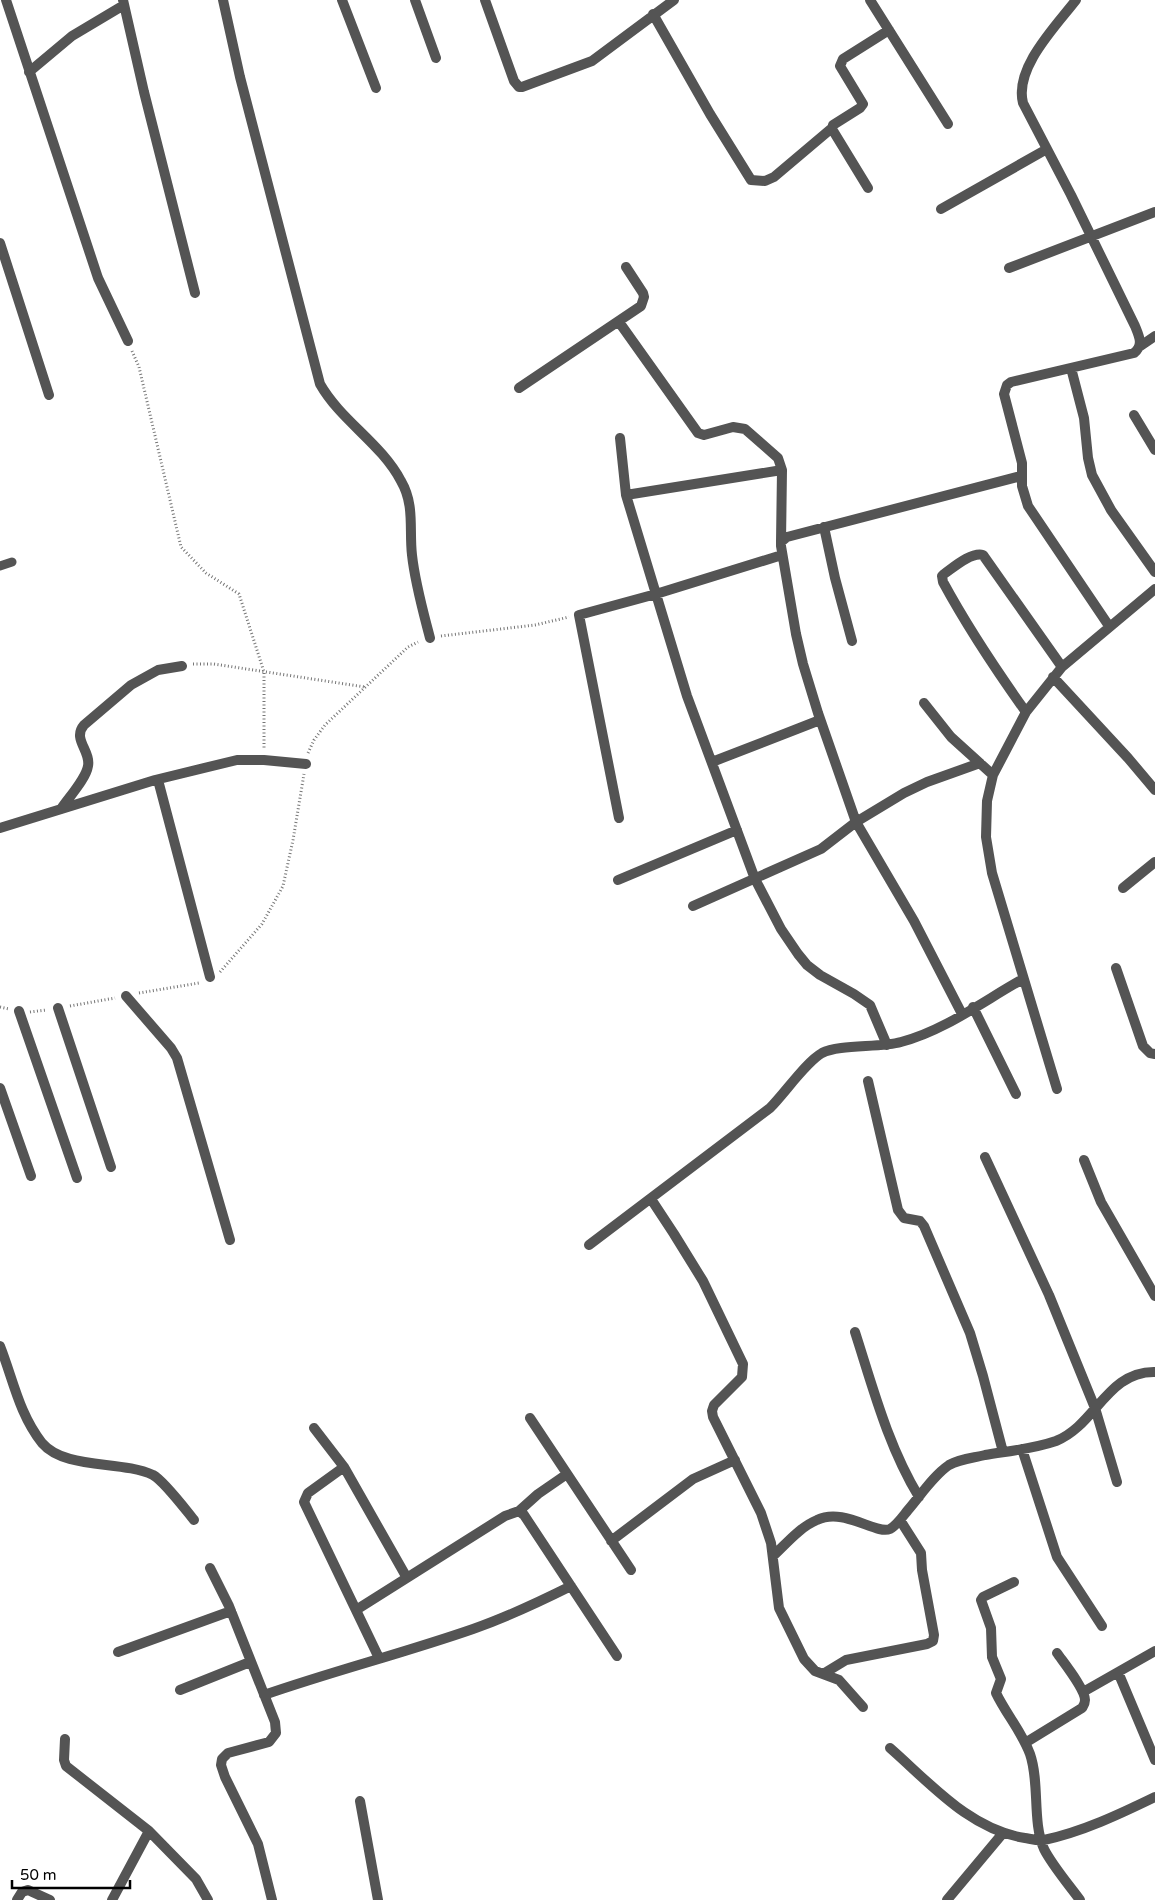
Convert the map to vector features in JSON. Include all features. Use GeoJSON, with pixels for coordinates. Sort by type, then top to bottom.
{"type":"FeatureCollection","features":[{"type":"Feature","properties":{"kind":"street"},"geometry":{"type":"LineString","coordinates":[[6,0],[98,278],[128,341]]}},
{"type":"Feature","properties":{"kind":"street"},"geometry":{"type":"LineString","coordinates":[[223,0],[240,77],[320,384],[332,403],[385,458],[402,481],[411,510],[412,558],[430,638]]}},
{"type":"Feature","properties":{"kind":"street"},"geometry":{"type":"LineString","coordinates":[[342,0],[376,88]]}},
{"type":"Feature","properties":{"kind":"street"},"geometry":{"type":"LineString","coordinates":[[415,0],[436,58]]}},
{"type":"Feature","properties":{"kind":"street"},"geometry":{"type":"LineString","coordinates":[[485,0],[514,81],[518,87],[522,88],[592,61],[674,0]]}},
{"type":"Feature","properties":{"kind":"street"},"geometry":{"type":"LineString","coordinates":[[870,0],[948,124]]}},
{"type":"Feature","properties":{"kind":"street"},"geometry":{"type":"LineString","coordinates":[[1076,0],[1031,61],[1022,85],[1021,94],[1135,326],[1140,337],[1139,346]]}},
{"type":"Feature","properties":{"kind":"street"},"geometry":{"type":"LineString","coordinates":[[29,72],[72,36],[124,2],[144,92],[195,293]]}},
{"type":"Feature","properties":{"kind":"street"},"geometry":{"type":"LineString","coordinates":[[653,14],[710,114],[751,180],[765,181],[774,177],[832,128],[860,108],[862,104],[841,69],[840,63],[843,59],[889,30]]}},
{"type":"Feature","properties":{"kind":"street"},"geometry":{"type":"LineString","coordinates":[[832,128],[868,188]]}},
{"type":"Feature","properties":{"kind":"street"},"geometry":{"type":"LineString","coordinates":[[941,209],[1047,149]]}},
{"type":"Feature","properties":{"kind":"street"},"geometry":{"type":"LineString","coordinates":[[1009,268],[1155,212]]}},
{"type":"Feature","properties":{"kind":"street"},"geometry":{"type":"LineString","coordinates":[[0,243],[50,394]]}},
{"type":"Feature","properties":{"kind":"street"},"geometry":{"type":"LineString","coordinates":[[518,388],[641,306],[644,297],[626,266]]}},
{"type":"Feature","properties":{"kind":"street"},"geometry":{"type":"LineString","coordinates":[[618,322],[698,433],[704,435],[733,427],[745,429],[778,458],[782,470],[782,555],[796,634],[820,720],[856,822],[914,921],[962,1014]]}},
{"type":"Feature","properties":{"kind":"street"},"geometry":{"type":"LineString","coordinates":[[1109,626],[1028,506],[1021,476],[1022,463],[1004,394],[1006,385],[1134,352],[1139,346],[1155,336]]}},
{"type":"Feature","properties":{"kind":"street"},"geometry":{"type":"LineString","coordinates":[[1071,368],[1084,418],[1088,458],[1092,475],[1111,510],[1155,572]]}},
{"type":"Feature","properties":{"kind":"street"},"geometry":{"type":"LineString","coordinates":[[1134,415],[1155,450]]}},
{"type":"Feature","properties":{"kind":"street"},"geometry":{"type":"LineString","coordinates":[[620,438],[626,495],[687,696],[755,879],[781,929],[798,954],[820,975],[870,1005],[886,1045]]}},
{"type":"Feature","properties":{"kind":"street"},"geometry":{"type":"LineString","coordinates":[[626,495],[782,470]]}},
{"type":"Feature","properties":{"kind":"street"},"geometry":{"type":"LineString","coordinates":[[782,542],[787,537],[1021,476]]}},
{"type":"Feature","properties":{"kind":"street"},"geometry":{"type":"LineString","coordinates":[[824,528],[834,578],[852,641]]}},
{"type":"Feature","properties":{"kind":"street"},"geometry":{"type":"LineString","coordinates":[[619,818],[579,615],[656,594],[782,555]]}},
{"type":"Feature","properties":{"kind":"street"},"geometry":{"type":"LineString","coordinates":[[1026,712],[988,660],[964,622],[943,582],[942,576],[973,556],[983,555],[1062,667]]}},
{"type":"Feature","properties":{"kind":"street"},"geometry":{"type":"LineString","coordinates":[[1057,1089],[992,873],[986,837],[987,801],[993,775],[1026,712],[1054,676],[1109,626],[1154,592]]}},
{"type":"Feature","properties":{"kind":"street"},"geometry":{"type":"LineString","coordinates":[[61,809],[88,766],[88,758],[80,736],[81,728],[131,685],[158,670],[182,666]]}},
{"type":"Feature","properties":{"kind":"street"},"geometry":{"type":"LineString","coordinates":[[1054,676],[1155,790]]}},
{"type":"Feature","properties":{"kind":"street"},"geometry":{"type":"LineString","coordinates":[[924,703],[951,737],[993,775]]}},
{"type":"Feature","properties":{"kind":"street"},"geometry":{"type":"LineString","coordinates":[[712,762],[820,720]]}},
{"type":"Feature","properties":{"kind":"street"},"geometry":{"type":"LineString","coordinates":[[0,827],[158,780],[237,760],[264,760],[306,764]]}},
{"type":"Feature","properties":{"kind":"street"},"geometry":{"type":"LineString","coordinates":[[693,906],[821,849],[856,822],[904,793],[980,763]]}},
{"type":"Feature","properties":{"kind":"street"},"geometry":{"type":"LineString","coordinates":[[158,780],[210,977]]}},
{"type":"Feature","properties":{"kind":"street"},"geometry":{"type":"LineString","coordinates":[[618,880],[736,830]]}},
{"type":"Feature","properties":{"kind":"street"},"geometry":{"type":"LineString","coordinates":[[1123,888],[1155,862]]}},
{"type":"Feature","properties":{"kind":"street"},"geometry":{"type":"LineString","coordinates":[[1116,968],[1143,1046],[1150,1054],[1155,1054]]}},
{"type":"Feature","properties":{"kind":"street"},"geometry":{"type":"LineString","coordinates":[[589,1245],[770,1108],[807,1066],[822,1053],[836,1049],[886,1045],[917,1037],[1023,979]]}},
{"type":"Feature","properties":{"kind":"street"},"geometry":{"type":"LineString","coordinates":[[126,996],[171,1048],[177,1058],[230,1240]]}},
{"type":"Feature","properties":{"kind":"street"},"geometry":{"type":"LineString","coordinates":[[973,1007],[1016,1094]]}},
{"type":"Feature","properties":{"kind":"street"},"geometry":{"type":"LineString","coordinates":[[58,1008],[111,1167]]}},
{"type":"Feature","properties":{"kind":"street"},"geometry":{"type":"LineString","coordinates":[[19,1011],[77,1178]]}},
{"type":"Feature","properties":{"kind":"street"},"geometry":{"type":"LineString","coordinates":[[868,1081],[898,1210],[904,1218],[920,1221],[924,1226],[970,1333],[1004,1452]]}},
{"type":"Feature","properties":{"kind":"street"},"geometry":{"type":"LineString","coordinates":[[0,1088],[31,1176]]}},
{"type":"Feature","properties":{"kind":"street"},"geometry":{"type":"LineString","coordinates":[[985,1157],[1049,1295],[1095,1408],[1117,1482]]}},
{"type":"Feature","properties":{"kind":"street"},"geometry":{"type":"LineString","coordinates":[[1084,1160],[1101,1202],[1155,1296]]}},
{"type":"Feature","properties":{"kind":"street"},"geometry":{"type":"LineString","coordinates":[[651,1199],[703,1281],[743,1364],[742,1377],[714,1405],[712,1411],[713,1417],[761,1513],[771,1543],[779,1608],[808,1665],[814,1671],[838,1680],[862,1707]]}},
{"type":"Feature","properties":{"kind":"street"},"geometry":{"type":"LineString","coordinates":[[855,1332],[886,1427],[906,1477],[919,1497]]}},
{"type":"Feature","properties":{"kind":"street"},"geometry":{"type":"LineString","coordinates":[[0,1346],[17,1400],[38,1436],[50,1450],[61,1457],[134,1470],[154,1476],[194,1520]]}},
{"type":"Feature","properties":{"kind":"street"},"geometry":{"type":"LineString","coordinates":[[773,1556],[817,1520],[838,1516],[855,1520],[879,1530],[889,1529],[900,1520],[940,1472],[951,1464],[964,1459],[1040,1446],[1069,1434],[1080,1426],[1095,1408],[1124,1380],[1144,1372],[1155,1372]]}},
{"type":"Feature","properties":{"kind":"street"},"geometry":{"type":"LineString","coordinates":[[530,1418],[631,1570]]}},
{"type":"Feature","properties":{"kind":"street"},"geometry":{"type":"LineString","coordinates":[[314,1428],[344,1467],[407,1578]]}},
{"type":"Feature","properties":{"kind":"street"},"geometry":{"type":"LineString","coordinates":[[1022,1449],[1057,1557],[1102,1626]]}},
{"type":"Feature","properties":{"kind":"street"},"geometry":{"type":"LineString","coordinates":[[611,1541],[692,1479],[735,1460]]}},
{"type":"Feature","properties":{"kind":"street"},"geometry":{"type":"LineString","coordinates":[[344,1467],[308,1494],[304,1502],[379,1658]]}},
{"type":"Feature","properties":{"kind":"street"},"geometry":{"type":"LineString","coordinates":[[356,1610],[505,1516],[519,1512],[538,1494],[567,1474]]}},
{"type":"Feature","properties":{"kind":"street"},"geometry":{"type":"LineString","coordinates":[[519,1512],[524,1515],[617,1656]]}},
{"type":"Feature","properties":{"kind":"street"},"geometry":{"type":"LineString","coordinates":[[823,1674],[846,1660],[928,1644],[932,1640],[934,1635],[922,1570],[921,1553],[900,1520]]}},
{"type":"Feature","properties":{"kind":"street"},"geometry":{"type":"LineString","coordinates":[[210,1568],[231,1611],[275,1722],[276,1733],[270,1742],[228,1753],[222,1759],[225,1777],[258,1844],[272,1900]]}},
{"type":"Feature","properties":{"kind":"street"},"geometry":{"type":"LineString","coordinates":[[1014,1582],[983,1597],[980,1603],[991,1628],[992,1657],[1001,1679],[996,1693],[1030,1754],[1034,1770],[1038,1821],[1044,1848],[1080,1900]]}},
{"type":"Feature","properties":{"kind":"street"},"geometry":{"type":"LineString","coordinates":[[264,1695],[321,1675],[472,1629],[526,1608],[571,1586]]}},
{"type":"Feature","properties":{"kind":"street"},"geometry":{"type":"LineString","coordinates":[[118,1652],[231,1611]]}},
{"type":"Feature","properties":{"kind":"street"},"geometry":{"type":"LineString","coordinates":[[1083,1692],[1155,1651]]}},
{"type":"Feature","properties":{"kind":"street"},"geometry":{"type":"LineString","coordinates":[[1025,1743],[1082,1708],[1085,1698],[1083,1692],[1057,1653]]}},
{"type":"Feature","properties":{"kind":"street"},"geometry":{"type":"LineString","coordinates":[[180,1690],[250,1662]]}},
{"type":"Feature","properties":{"kind":"street"},"geometry":{"type":"LineString","coordinates":[[1118,1672],[1155,1760]]}},
{"type":"Feature","properties":{"kind":"street"},"geometry":{"type":"LineString","coordinates":[[65,1738],[64,1760],[66,1766],[150,1830],[196,1879],[208,1900]]}},
{"type":"Feature","properties":{"kind":"street"},"geometry":{"type":"LineString","coordinates":[[890,1748],[956,1806],[982,1824],[1009,1836],[1042,1840],[1085,1827],[1155,1798]]}},
{"type":"Feature","properties":{"kind":"street"},"geometry":{"type":"LineString","coordinates":[[360,1801],[378,1900]]}},
{"type":"Feature","properties":{"kind":"street"},"geometry":{"type":"LineString","coordinates":[[112,1900],[150,1830]]}},
{"type":"Feature","properties":{"kind":"street"},"geometry":{"type":"LineString","coordinates":[[947,1900],[1003,1833]]}},
{"type":"Feature","properties":{"kind":"street"},"geometry":{"type":"LineString","coordinates":[[17,1900],[22,1892],[28,1890],[50,1900]]}},
{"type":"Feature","properties":{"kind":"lane"},"geometry":{"type":"LineString","coordinates":[[0,566],[12,562]]}},
{"type":"Feature","properties":{"kind":"path"},"geometry":{"type":"LineString","coordinates":[[128,341],[139,367],[181,547],[206,573],[239,594],[264,672],[264,760]]}},
{"type":"Feature","properties":{"kind":"path"},"geometry":{"type":"LineString","coordinates":[[0,1007],[37,1012],[199,983],[225,968],[262,924],[283,886],[308,751],[325,725],[408,647],[430,638],[535,626],[579,615]]}},
{"type":"Feature","properties":{"kind":"path"},"geometry":{"type":"LineString","coordinates":[[182,666],[202,663],[366,687]]}}]}
